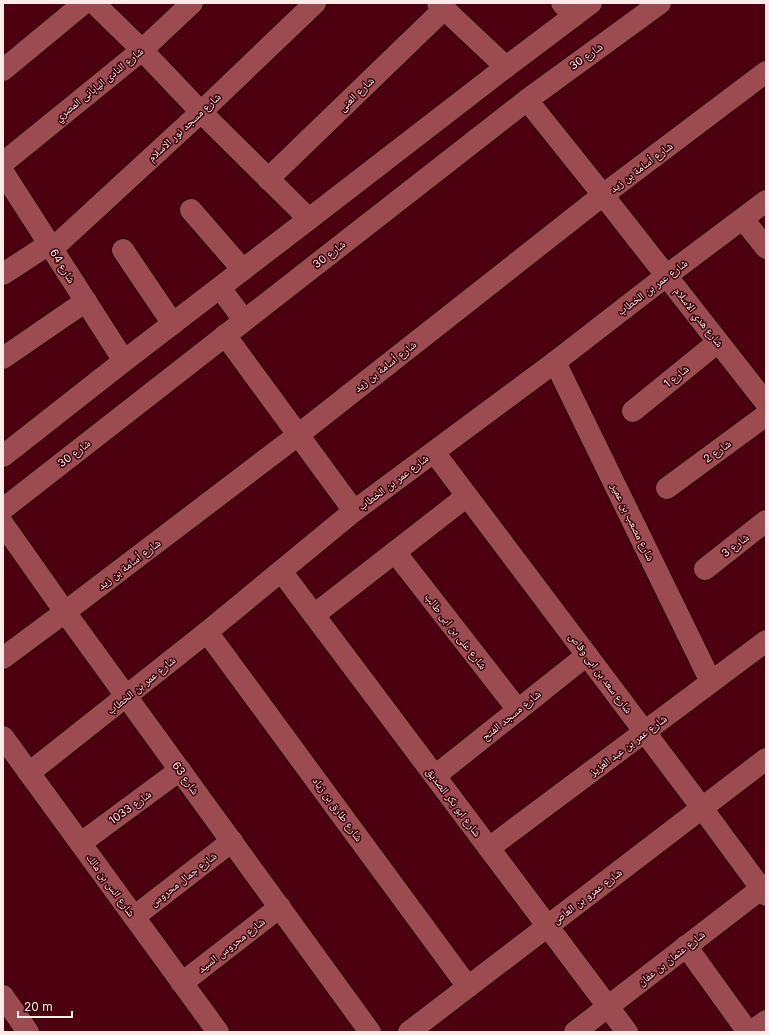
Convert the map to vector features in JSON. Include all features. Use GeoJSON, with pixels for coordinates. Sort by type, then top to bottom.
{"type":"FeatureCollection","features":[{"type":"Feature","properties":{"kind":"street"},"geometry":{"type":"LineString","coordinates":[[3,70],[84,3]]}},
{"type":"Feature","properties":{"kind":"street"},"geometry":{"type":"LineString","coordinates":[[94,3],[309,219]]}},
{"type":"Feature","properties":{"kind":"street","name":"شارع النادى اليابانى المصري"},"geometry":{"type":"LineString","coordinates":[[3,163],[142,50],[192,3]]}},
{"type":"Feature","properties":{"kind":"street","name":"شارع مسجد نور الاسلام"},"geometry":{"type":"LineString","coordinates":[[3,274],[51,246],[201,112],[315,3]]}},
{"type":"Feature","properties":{"kind":"street"},"geometry":{"type":"LineString","coordinates":[[3,456],[506,67],[568,10],[591,3]]}},
{"type":"Feature","properties":{"kind":"street","name":"شارع 30"},"geometry":{"type":"LineString","coordinates":[[3,509],[527,100],[660,3]]}},
{"type":"Feature","properties":{"kind":"street"},"geometry":{"type":"LineString","coordinates":[[441,6],[506,67]]}},
{"type":"Feature","properties":{"kind":"street","name":"شارع العنى"},"geometry":{"type":"LineString","coordinates":[[268,179],[441,6]]}},
{"type":"Feature","properties":{"kind":"street","name":"شارع أسامة بن زيد"},"geometry":{"type":"LineString","coordinates":[[3,658],[66,612],[298,434],[603,195],[766,72]]}},
{"type":"Feature","properties":{"kind":"street","name":"شارع هدي الاسلام"},"geometry":{"type":"LineString","coordinates":[[527,100],[766,403]]}},
{"type":"Feature","properties":{"kind":"street","name":"شارع 64"},"geometry":{"type":"LineString","coordinates":[[3,172],[124,361]]}},
{"type":"Feature","properties":{"kind":"street","name":"شارع عمر بن الخطاب"},"geometry":{"type":"LineString","coordinates":[[29,774],[207,632],[354,511],[555,362],[766,201]]}},
{"type":"Feature","properties":{"kind":"street"},"geometry":{"type":"LineString","coordinates":[[191,210],[243,270]]}},
{"type":"Feature","properties":{"kind":"street"},"geometry":{"type":"LineString","coordinates":[[743,219],[766,248]]}},
{"type":"Feature","properties":{"kind":"street"},"geometry":{"type":"LineString","coordinates":[[123,250],[173,324]]}},
{"type":"Feature","properties":{"kind":"street"},"geometry":{"type":"LineString","coordinates":[[220,288],[244,320]]}},
{"type":"Feature","properties":{"kind":"street"},"geometry":{"type":"LineString","coordinates":[[3,358],[86,302]]}},
{"type":"Feature","properties":{"kind":"street"},"geometry":{"type":"LineString","coordinates":[[225,335],[354,511]]}},
{"type":"Feature","properties":{"kind":"street","name":"شارع 1"},"geometry":{"type":"LineString","coordinates":[[633,411],[718,342]]}},
{"type":"Feature","properties":{"kind":"street","name":"شارع مصعب بن عمير"},"geometry":{"type":"LineString","coordinates":[[555,362],[711,682]]}},
{"type":"Feature","properties":{"kind":"street","name":"شارع 2"},"geometry":{"type":"LineString","coordinates":[[667,488],[766,415]]}},
{"type":"Feature","properties":{"kind":"street","name":"شارع سعد بن ابى وقاص"},"geometry":{"type":"LineString","coordinates":[[434,452],[764,889]]}},
{"type":"Feature","properties":{"kind":"street"},"geometry":{"type":"LineString","coordinates":[[314,615],[467,496]]}},
{"type":"Feature","properties":{"kind":"street","name":"شارع 3"},"geometry":{"type":"LineString","coordinates":[[705,569],[766,521]]}},
{"type":"Feature","properties":{"kind":"street","name":"شارع 63"},"geometry":{"type":"LineString","coordinates":[[3,524],[370,1032]]}},
{"type":"Feature","properties":{"kind":"street","name":"شارع على بن ابى طالب"},"geometry":{"type":"LineString","coordinates":[[395,552],[518,710]]}},
{"type":"Feature","properties":{"kind":"street","name":"شارع ابو بكر الصديق"},"geometry":{"type":"LineString","coordinates":[[281,571],[627,1032]]}},
{"type":"Feature","properties":{"kind":"street","name":"شارع طارق بن زياد"},"geometry":{"type":"LineString","coordinates":[[207,632],[468,987]]}},
{"type":"Feature","properties":{"kind":"street","name":"شارع عمر بن عبد العزيز"},"geometry":{"type":"LineString","coordinates":[[489,848],[766,641]]}},
{"type":"Feature","properties":{"kind":"street","name":"شارع مسجد الفتح"},"geometry":{"type":"LineString","coordinates":[[435,776],[587,655]]}},
{"type":"Feature","properties":{"kind":"street","name":"شارع انس بن مالك"},"geometry":{"type":"LineString","coordinates":[[3,738],[218,1032]]}},
{"type":"Feature","properties":{"kind":"street","name":"شارع عمرو بن العاص"},"geometry":{"type":"LineString","coordinates":[[409,1032],[766,759]]}},
{"type":"Feature","properties":{"kind":"street","name":"شارع 1033"},"geometry":{"type":"LineString","coordinates":[[80,844],[180,770]]}},
{"type":"Feature","properties":{"kind":"street","name":"شارع جمال محروس"},"geometry":{"type":"LineString","coordinates":[[134,917],[232,841]]}},
{"type":"Feature","properties":{"kind":"street","name":"شارع عثمان بن عفان"},"geometry":{"type":"LineString","coordinates":[[575,1032],[686,946],[764,889]]}},
{"type":"Feature","properties":{"kind":"street","name":"شارع محروس السيد"},"geometry":{"type":"LineString","coordinates":[[182,983],[280,907]]}},
{"type":"Feature","properties":{"kind":"street"},"geometry":{"type":"LineString","coordinates":[[686,946],[748,1032]]}},
{"type":"Feature","properties":{"kind":"street"},"geometry":{"type":"LineString","coordinates":[[4,998],[28,1032]]}},
{"type":"Feature","properties":{"kind":"street"},"geometry":{"type":"LineString","coordinates":[[751,1032],[766,1021]]}}]}
